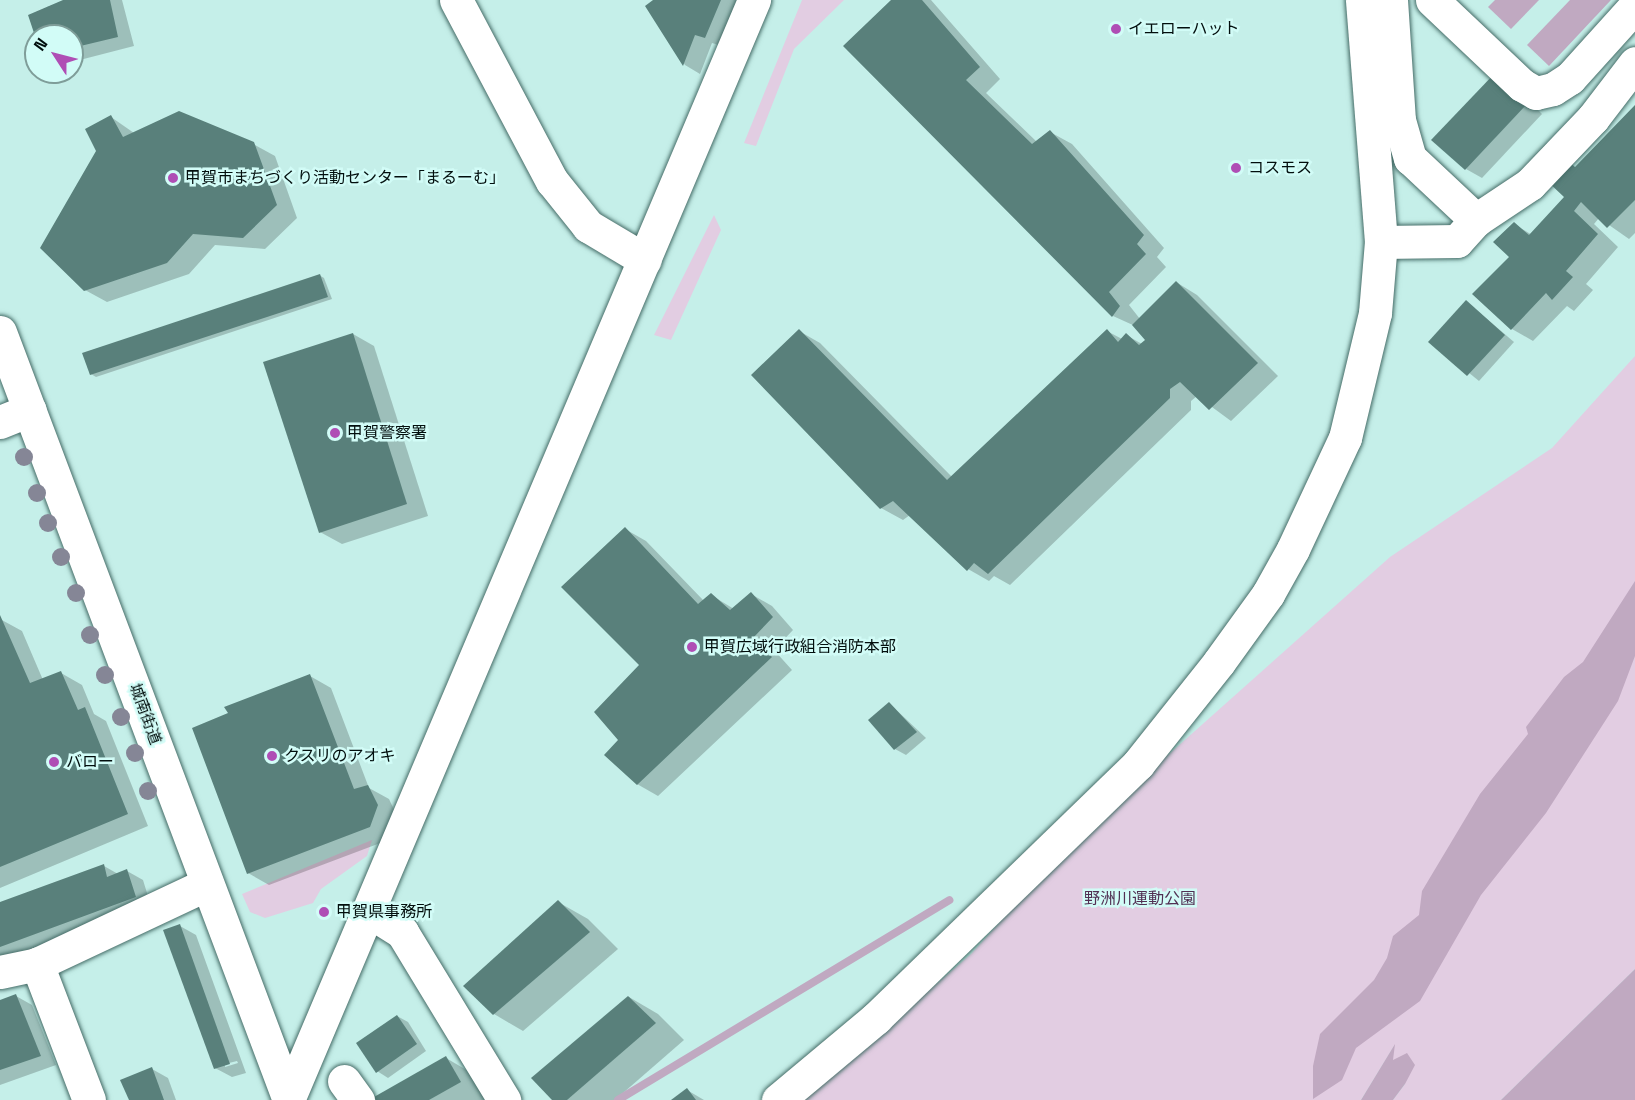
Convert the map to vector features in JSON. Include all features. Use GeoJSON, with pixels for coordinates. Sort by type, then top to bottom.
{"type":"FeatureCollection","features":[{"type":"Feature","properties":{"kind":"street"},"geometry":{"type":"LineString","coordinates":[[456,0],[552,181],[588,226],[645,260]]}},
{"type":"Feature","properties":{"kind":"street"},"geometry":{"type":"LineString","coordinates":[[288,1099],[370,912],[754,0]]}},
{"type":"Feature","properties":{"kind":"street"},"geometry":{"type":"LineString","coordinates":[[778,1100],[876,1018],[1138,764],[1268,594],[1317,502],[1345,438],[1375,313],[1381,242],[1362,0]]}},
{"type":"Feature","properties":{"kind":"street"},"geometry":{"type":"LineString","coordinates":[[1390,0],[1399,120],[1410,158],[1476,220]]}},
{"type":"Feature","properties":{"kind":"street"},"geometry":{"type":"LineString","coordinates":[[1432,0],[1522,85],[1536,93],[1553,89],[1570,78],[1635,6]]}},
{"type":"Feature","properties":{"kind":"street"},"geometry":{"type":"LineString","coordinates":[[1381,242],[1457,241],[1476,220],[1530,184],[1593,118],[1635,63]]}},
{"type":"Feature","properties":{"kind":"street","name":"城南街道"},"geometry":{"type":"LineString","coordinates":[[0,332],[288,1099]]}},
{"type":"Feature","properties":{"kind":"street"},"geometry":{"type":"LineString","coordinates":[[0,422],[30,410]]}},
{"type":"Feature","properties":{"kind":"street"},"geometry":{"type":"LineString","coordinates":[[0,972],[37,964],[207,884]]}},
{"type":"Feature","properties":{"kind":"street"},"geometry":{"type":"LineString","coordinates":[[370,912],[402,932],[504,1100]]}},
{"type":"Feature","properties":{"kind":"street"},"geometry":{"type":"LineString","coordinates":[[37,964],[89,1100]]}},
{"type":"Feature","properties":{"kind":"green space"},"geometry":{"type":"Polygon","coordinates":[[[802,0],[844,0],[794,49],[756,146],[744,143],[802,0]]]}},
{"type":"Feature","properties":{"kind":"green space"},"geometry":{"type":"Polygon","coordinates":[[[714,215],[721,230],[671,340],[654,335],[714,215]]]}},
{"type":"Feature","properties":{"kind":"green space","name":"野洲川運動公園"},"geometry":{"type":"Polygon","coordinates":[[[1635,356],[1635,969],[1501,1100],[1393,1100],[1405,1084],[1399,1060],[1392,1061],[1394,1046],[1361,1100],[803,1100],[971,954],[1085,829],[1390,557],[1552,448],[1635,356]]]}},
{"type":"Feature","properties":{"kind":"green space"},"geometry":{"type":"Polygon","coordinates":[[[372,840],[367,856],[321,889],[313,903],[265,918],[250,912],[242,894],[372,840]]]}},
{"type":"Feature","properties":{"kind":"shaded area"},"geometry":{"type":"Polygon","coordinates":[[[1495,0],[1539,0],[1511,29],[1488,7],[1495,0]]]}},
{"type":"Feature","properties":{"kind":"shaded area"},"geometry":{"type":"Polygon","coordinates":[[[1570,0],[1611,0],[1549,66],[1527,45],[1570,0]]]}},
{"type":"Feature","properties":{"kind":"shaded area"},"geometry":{"type":"Polygon","coordinates":[[[1635,581],[1635,656],[1618,701],[1546,813],[1481,895],[1420,1001],[1356,1048],[1342,1080],[1313,1099],[1313,1066],[1320,1034],[1374,980],[1387,958],[1393,936],[1419,915],[1422,891],[1480,794],[1528,734],[1526,727],[1564,677],[1583,662],[1635,581]]]}},
{"type":"Feature","properties":{"kind":"shaded area"},"geometry":{"type":"Polygon","coordinates":[[[1635,969],[1635,1100],[1501,1100],[1635,969]]]}},
{"type":"Feature","properties":{"kind":"shaded area"},"geometry":{"type":"Polygon","coordinates":[[[1395,1044],[1393,1060],[1407,1053],[1415,1065],[1405,1084],[1393,1100],[1361,1100],[1395,1044]]]}},
{"type":"Feature","properties":{"kind":"building"},"geometry":{"type":"Polygon","coordinates":[[[63,0],[110,0],[118,37],[84,45],[84,24],[31,24],[28,15],[63,0]]]}},
{"type":"Feature","properties":{"kind":"building"},"geometry":{"type":"Polygon","coordinates":[[[653,0],[721,0],[705,38],[695,35],[683,66],[645,6],[653,0]]]}},
{"type":"Feature","properties":{"kind":"building"},"geometry":{"type":"Polygon","coordinates":[[[891,0],[922,0],[980,67],[966,80],[1032,144],[1050,130],[1144,235],[1137,244],[1146,254],[1109,292],[1120,306],[1112,317],[843,46],[891,0]]]}},
{"type":"Feature","properties":{"kind":"building"},"geometry":{"type":"Polygon","coordinates":[[[1495,73],[1527,104],[1465,170],[1431,140],[1495,73]]]}},
{"type":"Feature","properties":{"kind":"building"},"geometry":{"type":"Polygon","coordinates":[[[1635,105],[1635,200],[1607,228],[1581,202],[1574,211],[1598,234],[1566,271],[1573,277],[1552,300],[1546,293],[1511,330],[1472,294],[1509,257],[1493,242],[1514,222],[1529,235],[1564,197],[1528,163],[1547,143],[1575,167],[1635,105]]]}},
{"type":"Feature","properties":{"kind":"building","name":"甲賀市まちづくり活動センター「まるーむ」"},"geometry":{"type":"Polygon","coordinates":[[[179,111],[254,142],[277,205],[243,238],[193,234],[167,263],[84,291],[40,248],[96,151],[85,129],[111,115],[123,137],[179,111]]]}},
{"type":"Feature","properties":{"kind":"building"},"geometry":{"type":"Polygon","coordinates":[[[320,274],[328,297],[90,375],[82,353],[320,274]]]}},
{"type":"Feature","properties":{"kind":"building"},"geometry":{"type":"Polygon","coordinates":[[[1176,281],[1258,363],[1209,410],[1180,382],[1170,389],[1170,398],[988,574],[974,563],[967,571],[893,501],[880,509],[751,375],[799,329],[947,480],[1107,329],[1118,342],[1126,333],[1139,345],[1145,340],[1132,325],[1176,281]]]}},
{"type":"Feature","properties":{"kind":"building"},"geometry":{"type":"Polygon","coordinates":[[[1466,300],[1505,335],[1467,376],[1428,342],[1466,300]]]}},
{"type":"Feature","properties":{"kind":"building","name":"甲賀警察署"},"geometry":{"type":"Polygon","coordinates":[[[353,333],[407,504],[319,533],[263,362],[353,333]]]}},
{"type":"Feature","properties":{"kind":"building","name":"甲賀広域行政組合消防本部"},"geometry":{"type":"Polygon","coordinates":[[[625,527],[698,604],[711,593],[730,610],[751,592],[773,617],[753,638],[772,657],[637,785],[604,755],[618,740],[594,712],[639,665],[561,587],[625,527]]]}},
{"type":"Feature","properties":{"kind":"building","name":"バロー"},"geometry":{"type":"Polygon","coordinates":[[[0,615],[30,683],[61,671],[78,710],[85,707],[128,814],[0,867],[0,615]]]}},
{"type":"Feature","properties":{"kind":"building","name":"クスリのアオキ"},"geometry":{"type":"Polygon","coordinates":[[[310,674],[354,789],[368,785],[378,805],[370,827],[247,874],[192,728],[228,713],[224,707],[310,674]]]}},
{"type":"Feature","properties":{"kind":"building"},"geometry":{"type":"Polygon","coordinates":[[[889,702],[917,732],[894,750],[868,720],[889,702]]]}},
{"type":"Feature","properties":{"kind":"building"},"geometry":{"type":"Polygon","coordinates":[[[104,864],[107,877],[127,869],[136,897],[0,947],[0,902],[104,864]]]}},
{"type":"Feature","properties":{"kind":"building"},"geometry":{"type":"Polygon","coordinates":[[[558,900],[590,932],[493,1015],[463,986],[558,900]]]}},
{"type":"Feature","properties":{"kind":"building"},"geometry":{"type":"Polygon","coordinates":[[[180,924],[230,1064],[214,1069],[163,930],[180,924]]]}},
{"type":"Feature","properties":{"kind":"building"},"geometry":{"type":"Polygon","coordinates":[[[16,994],[41,1056],[0,1070],[0,1000],[16,994]]]}},
{"type":"Feature","properties":{"kind":"building"},"geometry":{"type":"Polygon","coordinates":[[[628,996],[656,1023],[567,1100],[552,1100],[531,1078],[628,996]]]}},
{"type":"Feature","properties":{"kind":"building"},"geometry":{"type":"Polygon","coordinates":[[[397,1015],[417,1044],[376,1073],[356,1043],[397,1015]]]}},
{"type":"Feature","properties":{"kind":"building"},"geometry":{"type":"Polygon","coordinates":[[[446,1056],[461,1082],[429,1100],[376,1100],[374,1097],[446,1056]]]}},
{"type":"Feature","properties":{"kind":"building"},"geometry":{"type":"Polygon","coordinates":[[[152,1067],[164,1100],[129,1100],[120,1080],[152,1067]]]}},
{"type":"Feature","properties":{"kind":"building"},"geometry":{"type":"Polygon","coordinates":[[[687,1088],[696,1100],[671,1100],[687,1088]]]}},
{"type":"Feature","properties":{"kind":"waterway"},"geometry":{"type":"LineString","coordinates":[[618,1100],[949,900]]}},
{"type":"Feature","properties":{"kind":"place","name":"イエローハット"},"geometry":{"type":"Point","coordinates":[1116,29]}},
{"type":"Feature","properties":{"kind":"place","name":"コスモス"},"geometry":{"type":"Point","coordinates":[1236,168]}},
{"type":"Feature","properties":{"kind":"place","name":"甲賀市まちづくり活動センター「まるーむ」"},"geometry":{"type":"Point","coordinates":[173,178]}},
{"type":"Feature","properties":{"kind":"place","name":"甲賀警察署"},"geometry":{"type":"Point","coordinates":[335,433]}},
{"type":"Feature","properties":{"kind":"place","name":"甲賀広域行政組合消防本部"},"geometry":{"type":"Point","coordinates":[692,647]}},
{"type":"Feature","properties":{"kind":"place","name":"クスリのアオキ"},"geometry":{"type":"Point","coordinates":[272,756]}},
{"type":"Feature","properties":{"kind":"place","name":"バロー"},"geometry":{"type":"Point","coordinates":[54,762]}},
{"type":"Feature","properties":{"kind":"place","name":"甲賀県事務所"},"geometry":{"type":"Point","coordinates":[324,912]}}]}
